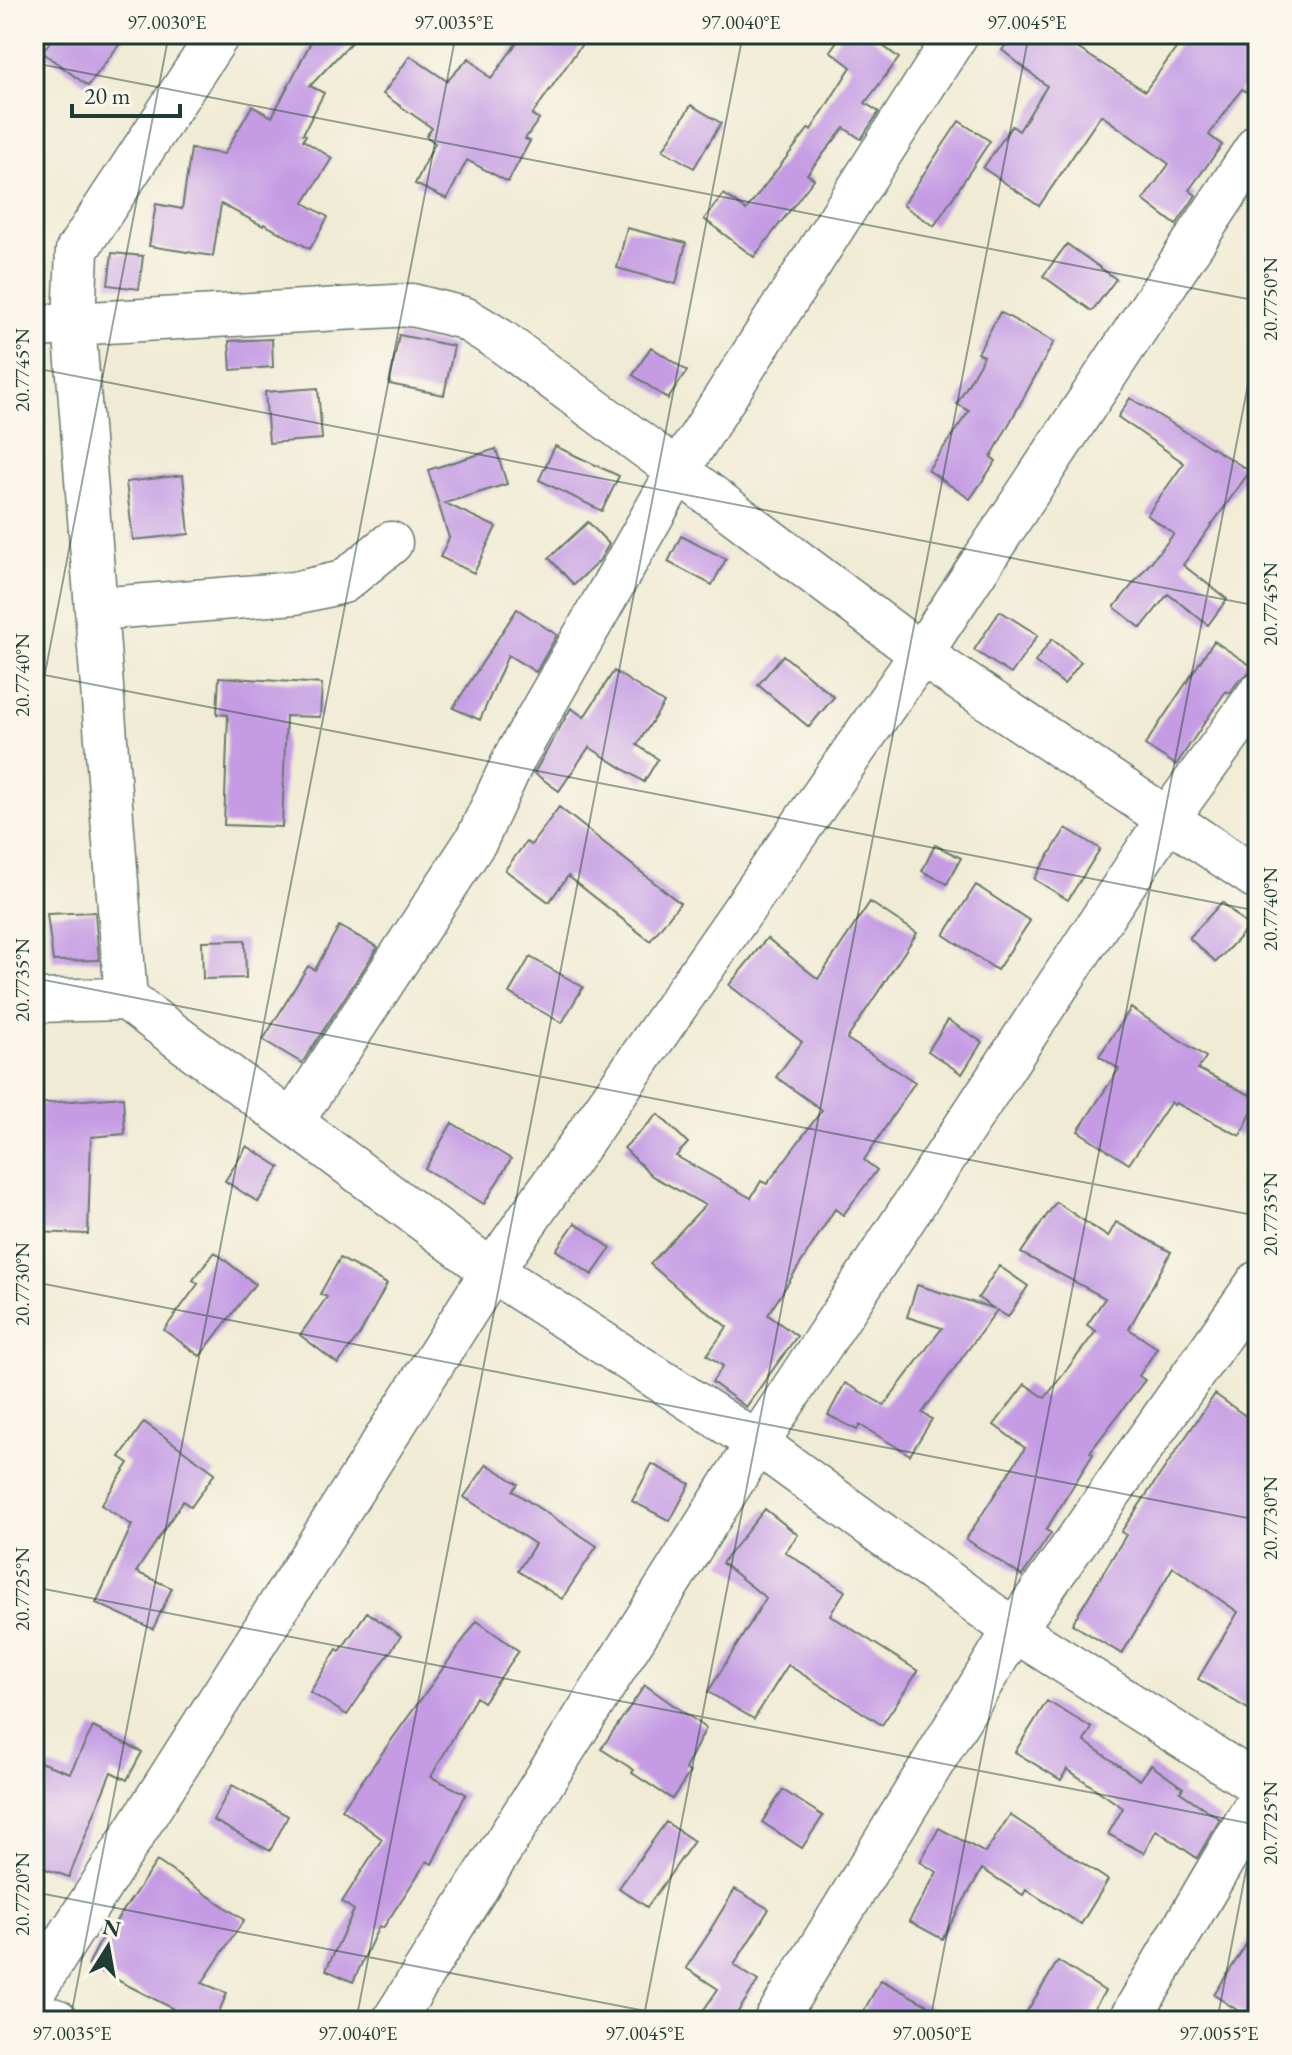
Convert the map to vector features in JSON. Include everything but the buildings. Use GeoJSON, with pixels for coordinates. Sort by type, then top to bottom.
{"type":"FeatureCollection","features":[{"type":"Feature","properties":{"kind":"street"},"geometry":{"type":"LineString","coordinates":[[126,999],[96,609],[54,325],[77,250],[219,34]]}},
{"type":"Feature","properties":{"kind":"street"},"geometry":{"type":"LineString","coordinates":[[292,1122],[477,839],[515,757],[678,471],[957,34]]}},
{"type":"Feature","properties":{"kind":"street"},"geometry":{"type":"LineString","coordinates":[[34,1991],[492,1271],[921,654],[1258,145]]}},
{"type":"Feature","properties":{"kind":"street"},"geometry":{"type":"LineString","coordinates":[[54,325],[412,305],[464,318],[500,340],[921,654],[1258,879]]}},
{"type":"Feature","properties":{"kind":"street"},"geometry":{"type":"LineString","coordinates":[[96,609],[295,593],[343,582],[391,543]]}},
{"type":"Feature","properties":{"kind":"street"},"geometry":{"type":"LineString","coordinates":[[393,2021],[757,1443],[1168,818],[1258,695]]}},
{"type":"Feature","properties":{"kind":"street"},"geometry":{"type":"LineString","coordinates":[[34,1001],[126,999],[492,1271],[757,1443],[1014,1630],[1258,1785]]}},
{"type":"Feature","properties":{"kind":"street"},"geometry":{"type":"LineString","coordinates":[[775,2021],[1014,1630],[1258,1282]]}},
{"type":"Feature","properties":{"kind":"street"},"geometry":{"type":"LineString","coordinates":[[1129,2021],[1258,1801]]}},
{"type":"Feature","properties":{"kind":"street"},"geometry":{"type":"LineString","coordinates":[[34,2013],[58,2021]]}}]}
